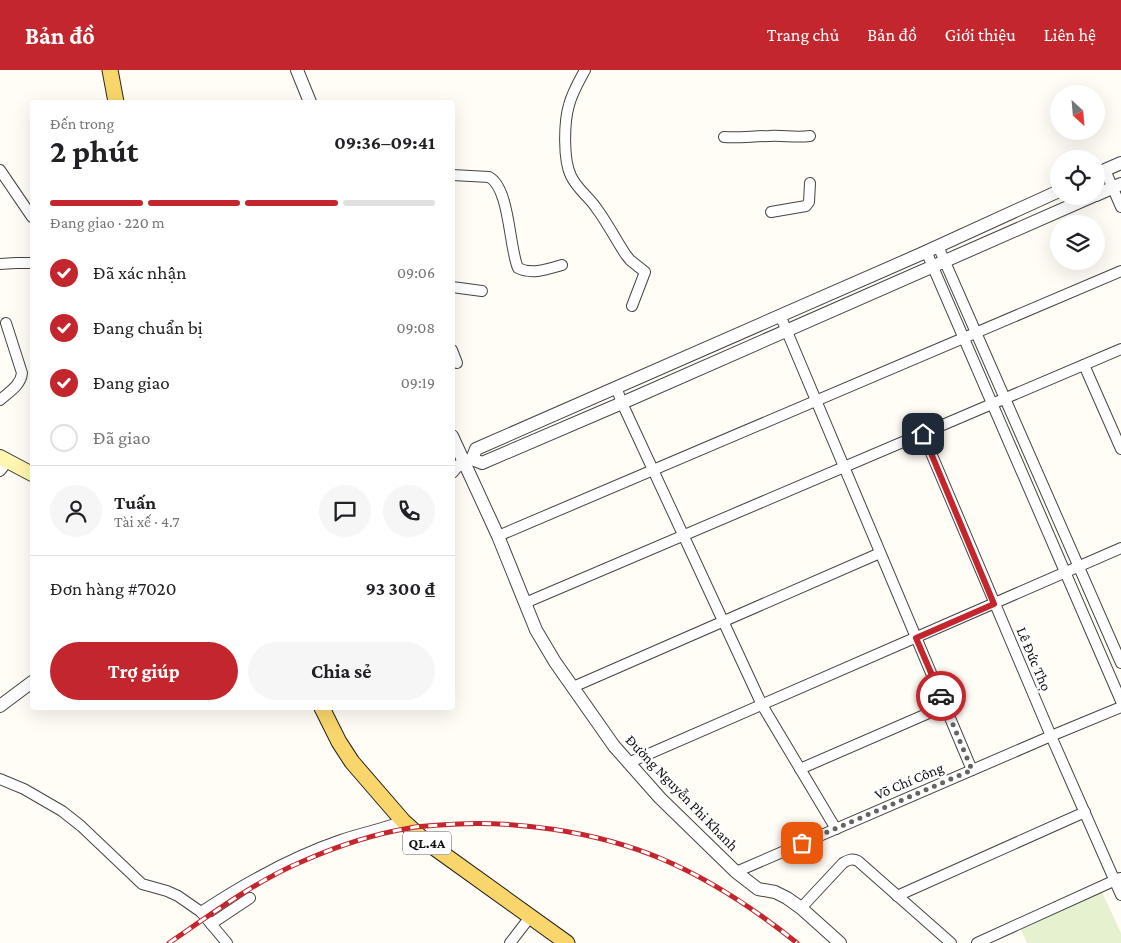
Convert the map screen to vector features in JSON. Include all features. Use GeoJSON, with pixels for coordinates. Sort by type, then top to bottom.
{"type":"FeatureCollection","features":[{"type":"Feature","properties":{"kind":"main road"},"geometry":{"type":"LineString","coordinates":[[110,70],[116,100]]}},
{"type":"Feature","properties":{"kind":"main road"},"geometry":{"type":"LineString","coordinates":[[3,463],[30,473]]}},
{"type":"Feature","properties":{"kind":"main road","name":"QL.4A"},"geometry":{"type":"LineString","coordinates":[[323,710],[339,742],[352,762],[404,821],[425,841],[567,943]]}},
{"type":"Feature","properties":{"kind":"street"},"geometry":{"type":"LineString","coordinates":[[297,70],[309,100]]}},
{"type":"Feature","properties":{"kind":"street"},"geometry":{"type":"LineString","coordinates":[[584,70],[573,93],[567,116],[568,167],[573,179],[592,202],[630,260],[645,272],[632,306]]}},
{"type":"Feature","properties":{"kind":"street"},"geometry":{"type":"LineString","coordinates":[[724,137],[769,136],[795,138],[810,136]]}},
{"type":"Feature","properties":{"kind":"street"},"geometry":{"type":"LineString","coordinates":[[1105,170],[1121,163]]}},
{"type":"Feature","properties":{"kind":"street"},"geometry":{"type":"LineString","coordinates":[[0,170],[30,214]]}},
{"type":"Feature","properties":{"kind":"street"},"geometry":{"type":"LineString","coordinates":[[455,175],[489,177],[496,184],[507,212],[518,268],[534,271],[562,265]]}},
{"type":"Feature","properties":{"kind":"street"},"geometry":{"type":"LineString","coordinates":[[1105,176],[1117,186],[1121,207]]}},
{"type":"Feature","properties":{"kind":"street"},"geometry":{"type":"LineString","coordinates":[[771,212],[806,206],[809,202],[810,183]]}},
{"type":"Feature","properties":{"kind":"street"},"geometry":{"type":"LineString","coordinates":[[1105,191],[1117,186]]}},
{"type":"Feature","properties":{"kind":"street"},"geometry":{"type":"LineString","coordinates":[[459,466],[476,449],[1050,195]]}},
{"type":"Feature","properties":{"kind":"street"},"geometry":{"type":"LineString","coordinates":[[459,466],[482,463],[1074,205]]}},
{"type":"Feature","properties":{"kind":"street"},"geometry":{"type":"LineString","coordinates":[[938,246],[1121,663]]}},
{"type":"Feature","properties":{"kind":"street"},"geometry":{"type":"LineString","coordinates":[[926,251],[1121,701]]}},
{"type":"Feature","properties":{"kind":"street"},"geometry":{"type":"LineString","coordinates":[[0,264],[30,264]]}},
{"type":"Feature","properties":{"kind":"street"},"geometry":{"type":"LineString","coordinates":[[498,536],[1121,271]]}},
{"type":"Feature","properties":{"kind":"street"},"geometry":{"type":"LineString","coordinates":[[455,287],[482,291]]}},
{"type":"Feature","properties":{"kind":"street"},"geometry":{"type":"LineString","coordinates":[[780,315],[972,770]]}},
{"type":"Feature","properties":{"kind":"street"},"geometry":{"type":"LineString","coordinates":[[0,400],[19,383],[22,376],[6,323]]}},
{"type":"Feature","properties":{"kind":"street"},"geometry":{"type":"LineString","coordinates":[[525,603],[1121,349]]}},
{"type":"Feature","properties":{"kind":"street"},"geometry":{"type":"LineString","coordinates":[[455,358],[457,363]]}},
{"type":"Feature","properties":{"kind":"street"},"geometry":{"type":"LineString","coordinates":[[1084,365],[1121,449]]}},
{"type":"Feature","properties":{"kind":"street"},"geometry":{"type":"LineString","coordinates":[[616,387],[762,705],[836,829]]}},
{"type":"Feature","properties":{"kind":"street","name":"Lê Đức Thọ"},"geometry":{"type":"LineString","coordinates":[[923,434],[1051,736],[1118,879],[1121,895]]}},
{"type":"Feature","properties":{"kind":"street","name":"Đường Nguyễn Phi Khanh"},"geometry":{"type":"LineString","coordinates":[[455,449],[459,466],[498,536],[542,641],[601,729],[628,763],[673,812],[736,872],[755,887],[780,894],[801,908],[840,943]]}},
{"type":"Feature","properties":{"kind":"street"},"geometry":{"type":"LineString","coordinates":[[628,763],[1121,548]]}},
{"type":"Feature","properties":{"kind":"street"},"geometry":{"type":"LineString","coordinates":[[573,687],[880,553]]}},
{"type":"Feature","properties":{"kind":"street"},"geometry":{"type":"LineString","coordinates":[[0,706],[30,684]]}},
{"type":"Feature","properties":{"kind":"street"},"geometry":{"type":"LineString","coordinates":[[800,769],[945,706]]}},
{"type":"Feature","properties":{"kind":"street","name":"Võ Chí Công"},"geometry":{"type":"LineString","coordinates":[[736,872],[1121,707]]}},
{"type":"Feature","properties":{"kind":"street"},"geometry":{"type":"LineString","coordinates":[[0,779],[24,789],[72,819],[142,884],[157,887],[178,896],[201,912],[227,943]]}},
{"type":"Feature","properties":{"kind":"street"},"geometry":{"type":"LineString","coordinates":[[897,896],[1085,812]]}},
{"type":"Feature","properties":{"kind":"street"},"geometry":{"type":"LineString","coordinates":[[201,912],[260,876],[288,862],[341,840],[404,821]]}},
{"type":"Feature","properties":{"kind":"street"},"geometry":{"type":"LineString","coordinates":[[801,908],[843,863],[850,859],[858,861],[951,943]]}},
{"type":"Feature","properties":{"kind":"street"},"geometry":{"type":"LineString","coordinates":[[977,943],[1118,879]]}},
{"type":"Feature","properties":{"kind":"street"},"geometry":{"type":"LineString","coordinates":[[211,924],[250,898]]}},
{"type":"Feature","properties":{"kind":"street"},"geometry":{"type":"LineString","coordinates":[[510,943],[530,917]]}},
{"type":"Feature","properties":{"kind":"green space"},"geometry":{"type":"Polygon","coordinates":[[[1102,892],[1121,933],[1121,943],[1027,943],[1021,930],[1102,892]]]}},
{"type":"Feature","properties":{"kind":"railway"},"geometry":{"type":"LineString","coordinates":[[169,943],[250,889],[314,856],[354,842],[396,831],[421,826],[467,824],[495,824],[553,829],[581,834],[636,849],[698,876],[749,907],[797,943]]}},
{"type":"Feature","properties":{"kind":"way so far"},"geometry":{"type":"LineString","coordinates":[[802,843],[972,770],[941,696]]}},
{"type":"Feature","properties":{"kind":"route"},"geometry":{"type":"LineString","coordinates":[[923,434],[994,604],[916,638],[941,696]]}}]}
